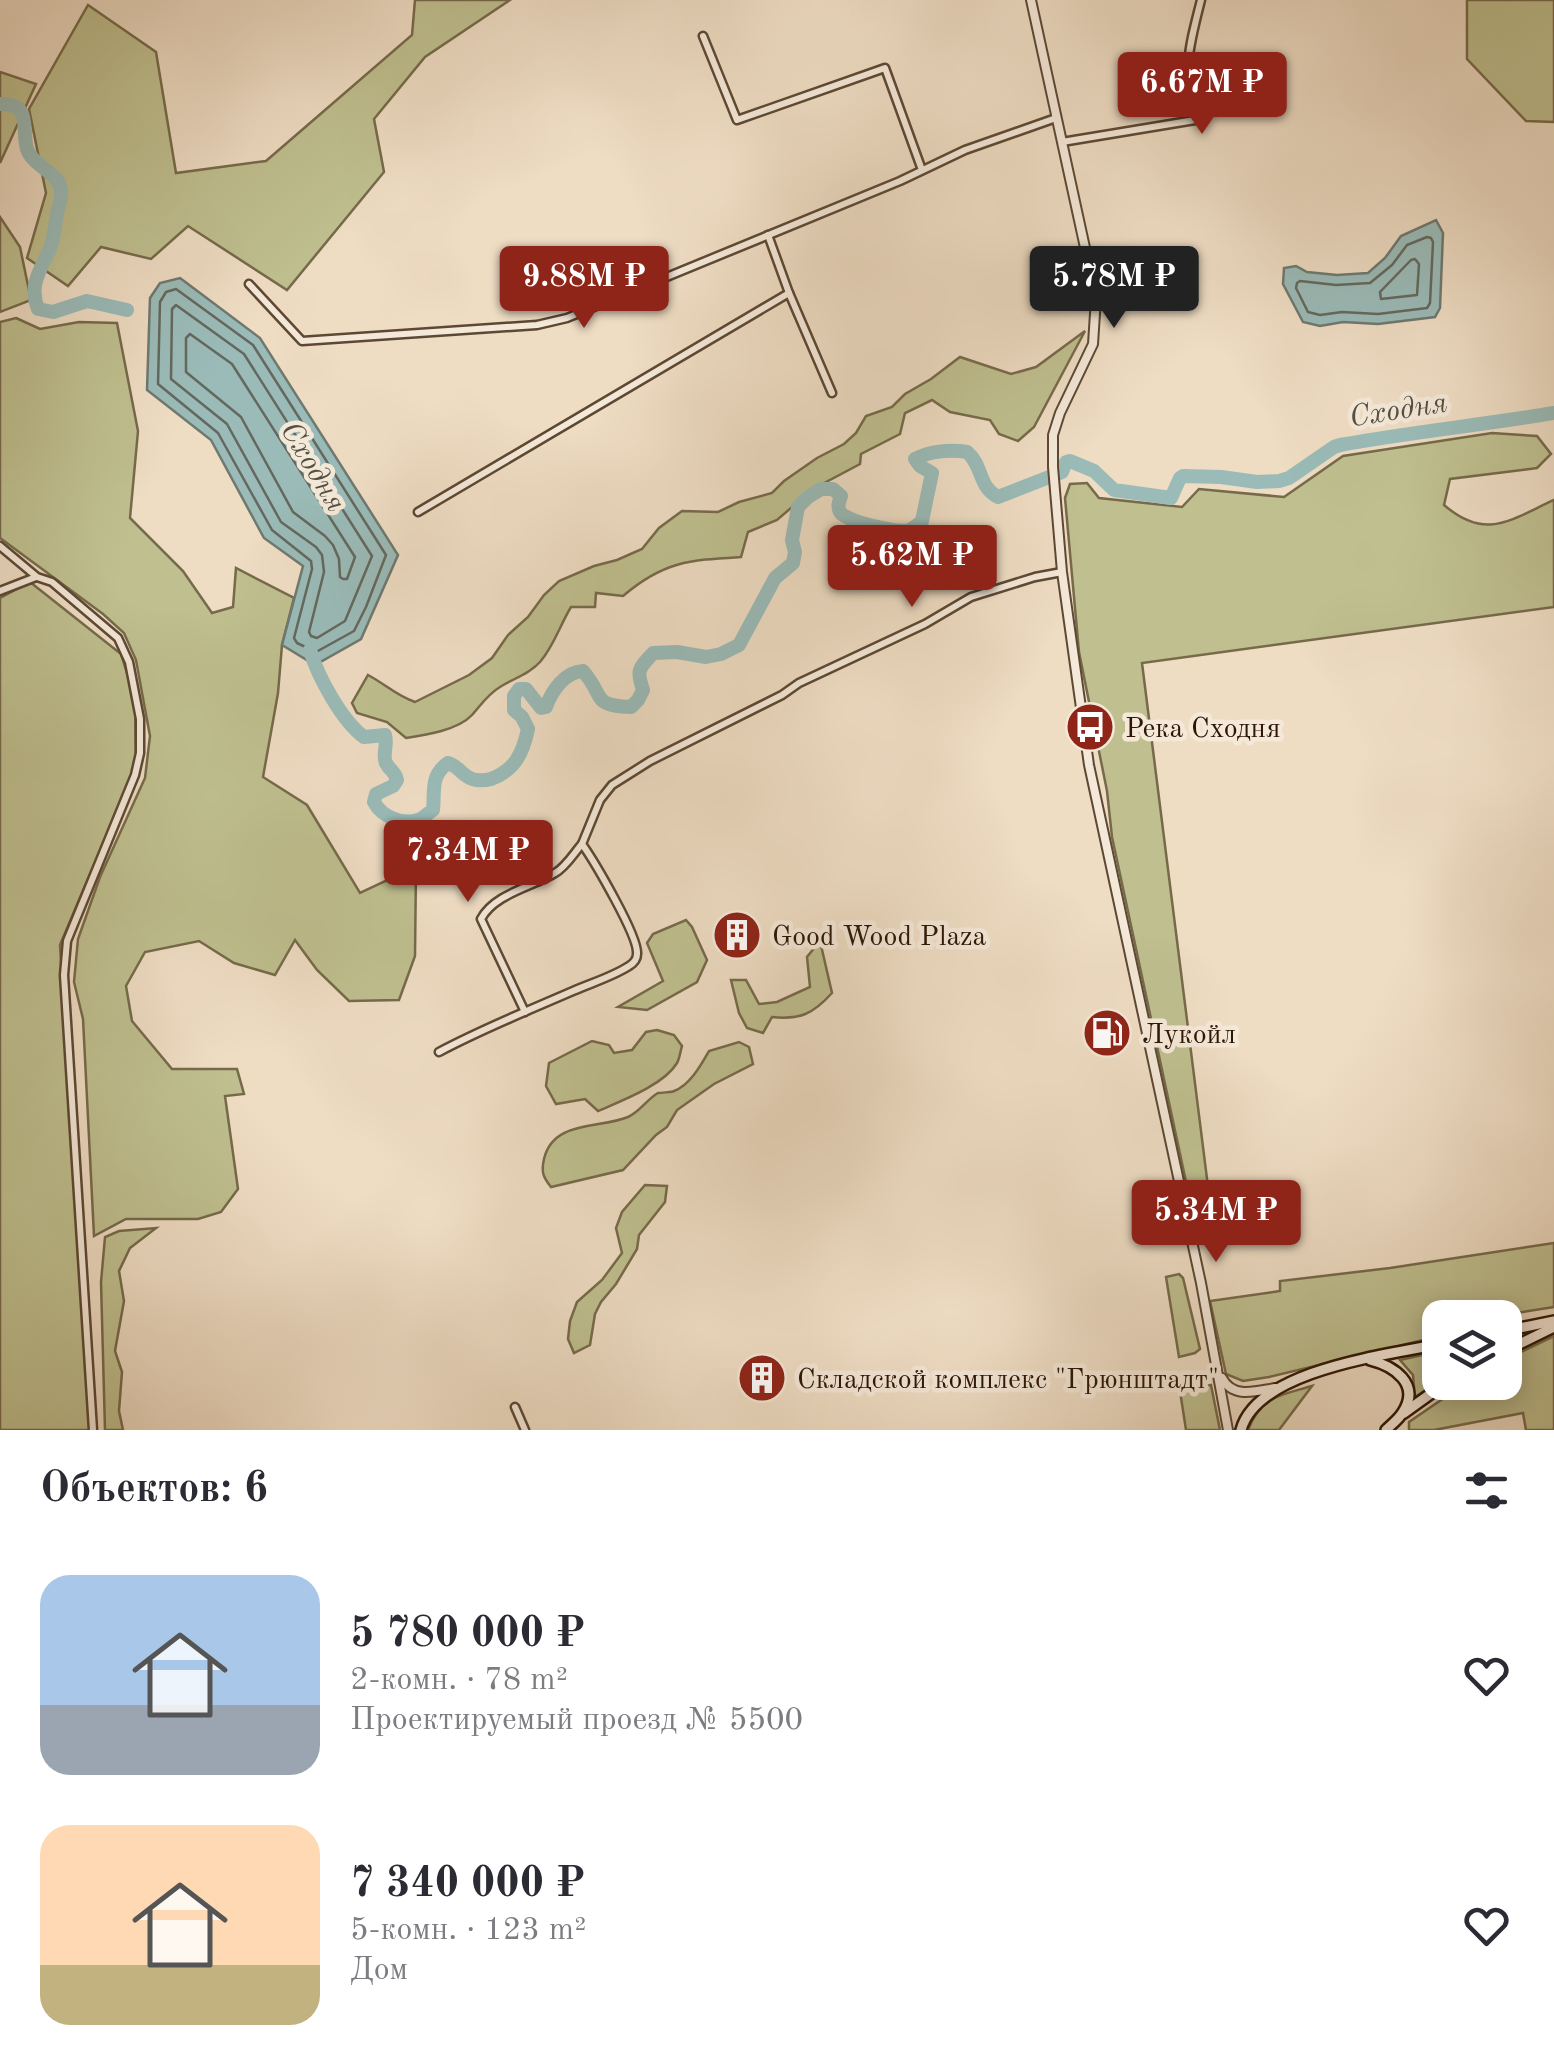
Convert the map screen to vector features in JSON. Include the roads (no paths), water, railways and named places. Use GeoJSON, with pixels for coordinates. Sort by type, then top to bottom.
{"type":"FeatureCollection","features":[{"type":"Feature","properties":{"kind":"main road"},"geometry":{"type":"LineString","coordinates":[[1522,1329],[1554,1324]]}},
{"type":"Feature","properties":{"kind":"main road"},"geometry":{"type":"LineString","coordinates":[[1522,1342],[1554,1324]]}},
{"type":"Feature","properties":{"kind":"main road"},"geometry":{"type":"LineString","coordinates":[[1241,1430],[1255,1404],[1276,1388],[1310,1374],[1422,1348]]}},
{"type":"Feature","properties":{"kind":"main road"},"geometry":{"type":"LineString","coordinates":[[1368,1359],[1387,1365],[1402,1376],[1408,1394],[1402,1414]]}},
{"type":"Feature","properties":{"kind":"main road"},"geometry":{"type":"LineString","coordinates":[[1386,1430],[1422,1399]]}},
{"type":"Feature","properties":{"kind":"street"},"geometry":{"type":"LineString","coordinates":[[1030,0],[1096,298],[1093,344],[1053,434],[1062,572],[1090,765],[1228,1430]]}},
{"type":"Feature","properties":{"kind":"street"},"geometry":{"type":"LineString","coordinates":[[1062,142],[1195,120],[1186,60],[1202,0]]}},
{"type":"Feature","properties":{"kind":"street"},"geometry":{"type":"LineString","coordinates":[[703,36],[738,120],[885,68],[922,170]]}},
{"type":"Feature","properties":{"kind":"street"},"geometry":{"type":"LineString","coordinates":[[249,284],[302,341],[537,325],[567,318],[900,182],[965,150],[1056,118]]}},
{"type":"Feature","properties":{"kind":"street"},"geometry":{"type":"LineString","coordinates":[[768,234],[832,393]]}},
{"type":"Feature","properties":{"kind":"street"},"geometry":{"type":"LineString","coordinates":[[418,512],[789,294]]}},
{"type":"Feature","properties":{"kind":"street"},"geometry":{"type":"LineString","coordinates":[[0,546],[37,577],[52,582],[118,638],[129,662],[140,719],[135,775],[67,940],[64,976],[93,1430]]}},
{"type":"Feature","properties":{"kind":"street"},"geometry":{"type":"LineString","coordinates":[[525,1012],[481,920],[486,910],[509,895],[559,871],[582,844],[600,800],[612,786],[650,762],[971,598],[1062,572]]}},
{"type":"Feature","properties":{"kind":"street"},"geometry":{"type":"LineString","coordinates":[[0,591],[37,577]]}},
{"type":"Feature","properties":{"kind":"street"},"geometry":{"type":"LineString","coordinates":[[438,1052],[632,964],[638,951],[603,874],[582,844]]}},
{"type":"Feature","properties":{"kind":"street"},"geometry":{"type":"LineString","coordinates":[[1218,1372],[1226,1386],[1237,1392],[1276,1388]]}},
{"type":"Feature","properties":{"kind":"street"},"geometry":{"type":"LineString","coordinates":[[515,1407],[524,1430]]}},
{"type":"Feature","properties":{"kind":"water"},"geometry":{"type":"Polygon","coordinates":[[[1436,220],[1443,233],[1440,308],[1435,317],[1378,324],[1343,322],[1320,326],[1303,322],[1283,284],[1284,268],[1296,266],[1307,272],[1337,275],[1368,273],[1401,236],[1436,220]]]}},
{"type":"Feature","properties":{"kind":"water"},"geometry":{"type":"Polygon","coordinates":[[[180,278],[260,338],[398,555],[361,639],[315,665],[282,645],[303,566],[264,538],[211,440],[147,390],[150,298],[160,283],[180,278]]]}},
{"type":"Feature","properties":{"kind":"waterway","name":"Сходня"},"geometry":{"type":"LineString","coordinates":[[0,104],[10,105],[21,113],[30,155],[56,179],[61,190],[52,242],[35,286],[38,309],[53,312],[87,301],[127,310]]}},
{"type":"Feature","properties":{"kind":"waterway","name":"Сходня"},"geometry":{"type":"LineString","coordinates":[[310,650],[325,685],[347,720],[364,737],[385,735],[385,760],[397,780],[376,794],[374,802],[387,816],[412,821],[433,810],[436,778],[448,763],[479,780],[491,779],[512,766],[528,729],[514,710],[514,696],[519,689],[526,689],[541,708],[546,707],[560,683],[583,671],[604,702],[631,707],[643,690],[640,670],[653,653],[706,657],[739,645],[775,578],[793,563],[792,540],[798,507],[821,489],[833,489],[841,496],[839,508],[844,516],[903,531],[922,521],[932,473],[915,459],[934,452],[967,452],[987,488],[998,497],[1062,472],[1070,461],[1094,471],[1114,490],[1171,498],[1183,476],[1279,481],[1340,445],[1554,413]]}},
{"type":"Feature","properties":{"kind":"place","name":"Река Сходня"},"geometry":{"type":"Point","coordinates":[1090,727]}},
{"type":"Feature","properties":{"kind":"place","name":"Good Wood Plaza"},"geometry":{"type":"Point","coordinates":[737,935]}},
{"type":"Feature","properties":{"kind":"place","name":"Лукойл"},"geometry":{"type":"Point","coordinates":[1107,1033]}},
{"type":"Feature","properties":{"kind":"place","name":"Складской комплекс \"Грюнштадт\""},"geometry":{"type":"Point","coordinates":[762,1378]}}]}
